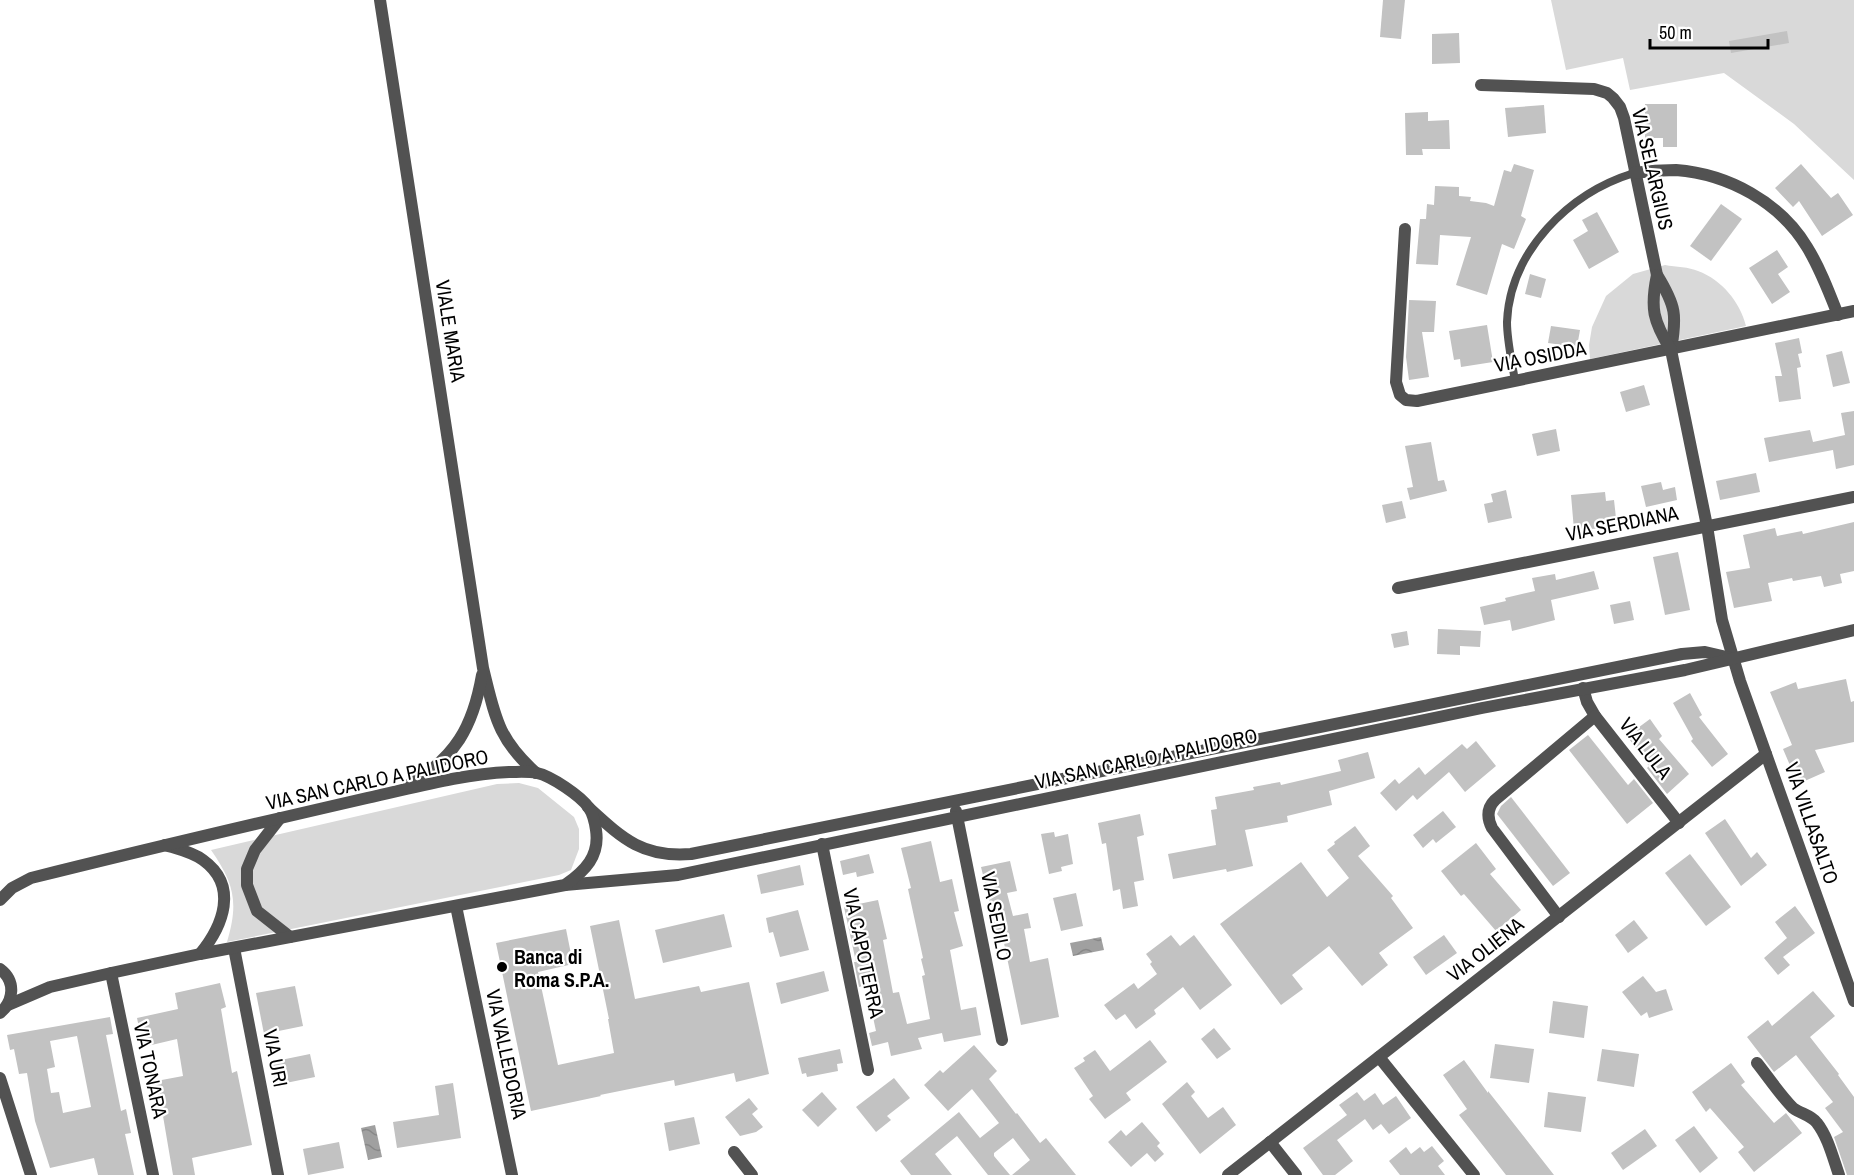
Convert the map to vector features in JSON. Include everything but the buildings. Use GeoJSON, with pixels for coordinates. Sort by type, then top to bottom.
{"type":"FeatureCollection","features":[{"type":"Feature","properties":{"kind":"street","name":"VIALE MARIA"},"geometry":{"type":"LineString","coordinates":[[380,0],[483,668],[501,731],[512,749],[536,773]]}},
{"type":"Feature","properties":{"kind":"street","name":"VIA SELARGIUS"},"geometry":{"type":"LineString","coordinates":[[1481,85],[1589,88],[1607,93],[1617,102],[1623,113],[1657,275]]}},
{"type":"Feature","properties":{"kind":"street"},"geometry":{"type":"LineString","coordinates":[[1634,173],[1674,170],[1704,175],[1740,187],[1769,204],[1793,227],[1807,246],[1838,315]]}},
{"type":"Feature","properties":{"kind":"street","name":"VIA OSIDDA"},"geometry":{"type":"LineString","coordinates":[[1405,229],[1396,382],[1400,395],[1406,400],[1417,401],[1854,311]]}},
{"type":"Feature","properties":{"kind":"street"},"geometry":{"type":"LineString","coordinates":[[1657,275],[1653,295],[1653,314],[1671,350]]}},
{"type":"Feature","properties":{"kind":"street"},"geometry":{"type":"LineString","coordinates":[[1657,275],[1668,292],[1674,310],[1671,350],[1707,526],[1722,620],[1733,659]]}},
{"type":"Feature","properties":{"kind":"street","name":"VIA SERDIANA"},"geometry":{"type":"LineString","coordinates":[[1398,588],[1854,497]]}},
{"type":"Feature","properties":{"kind":"street","name":"VIA SAN CARLO A PALIDORO"},"geometry":{"type":"LineString","coordinates":[[4,1009],[50,987],[200,954],[565,885],[678,875],[1733,659],[1854,630]]}},
{"type":"Feature","properties":{"kind":"street","name":"VIA SAN CARLO A PALIDORO"},"geometry":{"type":"LineString","coordinates":[[0,900],[12,888],[31,878],[399,791],[496,773],[536,773],[567,789],[626,839],[653,852],[672,855],[691,854],[1682,654],[1705,652],[1733,659]]}},
{"type":"Feature","properties":{"kind":"street","name":"VIA VILLASALTO"},"geometry":{"type":"LineString","coordinates":[[1733,659],[1854,1001]]}},
{"type":"Feature","properties":{"kind":"street","name":"VIALE MARIA"},"geometry":{"type":"LineString","coordinates":[[399,791],[435,768],[457,744],[474,711],[483,668]]}},
{"type":"Feature","properties":{"kind":"street"},"geometry":{"type":"LineString","coordinates":[[1583,688],[1587,702],[1595,716]]}},
{"type":"Feature","properties":{"kind":"street","name":"VIA LULA"},"geometry":{"type":"LineString","coordinates":[[1559,917],[1492,828],[1489,822],[1489,808],[1492,802],[1595,716],[1679,823]]}},
{"type":"Feature","properties":{"kind":"street","name":"VIA OLIENA"},"geometry":{"type":"LineString","coordinates":[[1228,1175],[1766,754]]}},
{"type":"Feature","properties":{"kind":"street","name":"VIA SEDILO"},"geometry":{"type":"LineString","coordinates":[[952,801],[1002,1040]]}},
{"type":"Feature","properties":{"kind":"street"},"geometry":{"type":"LineString","coordinates":[[565,885],[588,865],[595,852],[596,829],[588,807]]}},
{"type":"Feature","properties":{"kind":"street"},"geometry":{"type":"LineString","coordinates":[[280,819],[255,850],[247,869],[247,885],[257,911],[290,937]]}},
{"type":"Feature","properties":{"kind":"street","name":"VIA CAPOTERRA"},"geometry":{"type":"LineString","coordinates":[[822,844],[868,1070]]}},
{"type":"Feature","properties":{"kind":"street"},"geometry":{"type":"LineString","coordinates":[[165,845],[203,860],[215,873],[222,886],[224,905],[222,918],[213,938],[200,954]]}},
{"type":"Feature","properties":{"kind":"street","name":"VIA VALLEDORIA"},"geometry":{"type":"LineString","coordinates":[[456,906],[512,1175]]}},
{"type":"Feature","properties":{"kind":"street","name":"VIA URI"},"geometry":{"type":"LineString","coordinates":[[234,948],[278,1175]]}},
{"type":"Feature","properties":{"kind":"street"},"geometry":{"type":"LineString","coordinates":[[0,969],[9,979],[12,987],[11,997],[4,1009]]}},
{"type":"Feature","properties":{"kind":"street","name":"VIA TONARA"},"geometry":{"type":"LineString","coordinates":[[111,973],[153,1175]]}},
{"type":"Feature","properties":{"kind":"street"},"geometry":{"type":"LineString","coordinates":[[1379,1057],[1474,1175]]}},
{"type":"Feature","properties":{"kind":"street"},"geometry":{"type":"LineString","coordinates":[[1757,1063],[1797,1111],[1814,1119],[1819,1125],[1839,1175]]}},
{"type":"Feature","properties":{"kind":"street"},"geometry":{"type":"LineString","coordinates":[[0,1078],[31,1175]]}},
{"type":"Feature","properties":{"kind":"street"},"geometry":{"type":"LineString","coordinates":[[1270,1142],[1296,1175]]}},
{"type":"Feature","properties":{"kind":"street"},"geometry":{"type":"LineString","coordinates":[[734,1152],[752,1175]]}},
{"type":"Feature","properties":{"kind":"lane"},"geometry":{"type":"LineString","coordinates":[[1515,381],[1507,322],[1512,290],[1521,264],[1542,234],[1562,215],[1588,195],[1617,178],[1634,173]]}},
{"type":"Feature","properties":{"kind":"shaded area"},"geometry":{"type":"Polygon","coordinates":[[[1551,0],[1854,0],[1854,180],[1794,124],[1724,73],[1630,90],[1623,58],[1566,70],[1551,0]]]}},
{"type":"Feature","properties":{"kind":"shaded area"},"geometry":{"type":"Polygon","coordinates":[[[1665,265],[1694,270],[1715,280],[1735,300],[1746,326],[1590,359],[1589,345],[1592,327],[1606,296],[1633,274],[1665,265]]]}},
{"type":"Feature","properties":{"kind":"shaded area"},"geometry":{"type":"Polygon","coordinates":[[[519,783],[538,788],[574,817],[579,829],[579,849],[571,870],[559,875],[227,942],[233,915],[232,893],[225,873],[211,850],[497,784],[519,783]]]}},
{"type":"Feature","properties":{"kind":"water"},"geometry":{"type":"Polygon","coordinates":[[[1101,937],[1104,950],[1073,956],[1070,943],[1101,937]]]}},
{"type":"Feature","properties":{"kind":"water"},"geometry":{"type":"Polygon","coordinates":[[[375,1125],[382,1157],[368,1160],[361,1128],[375,1125]]]}},
{"type":"Feature","properties":{"kind":"place","name":"Banca di Roma S.P.A."},"geometry":{"type":"Point","coordinates":[502,967]}}]}
